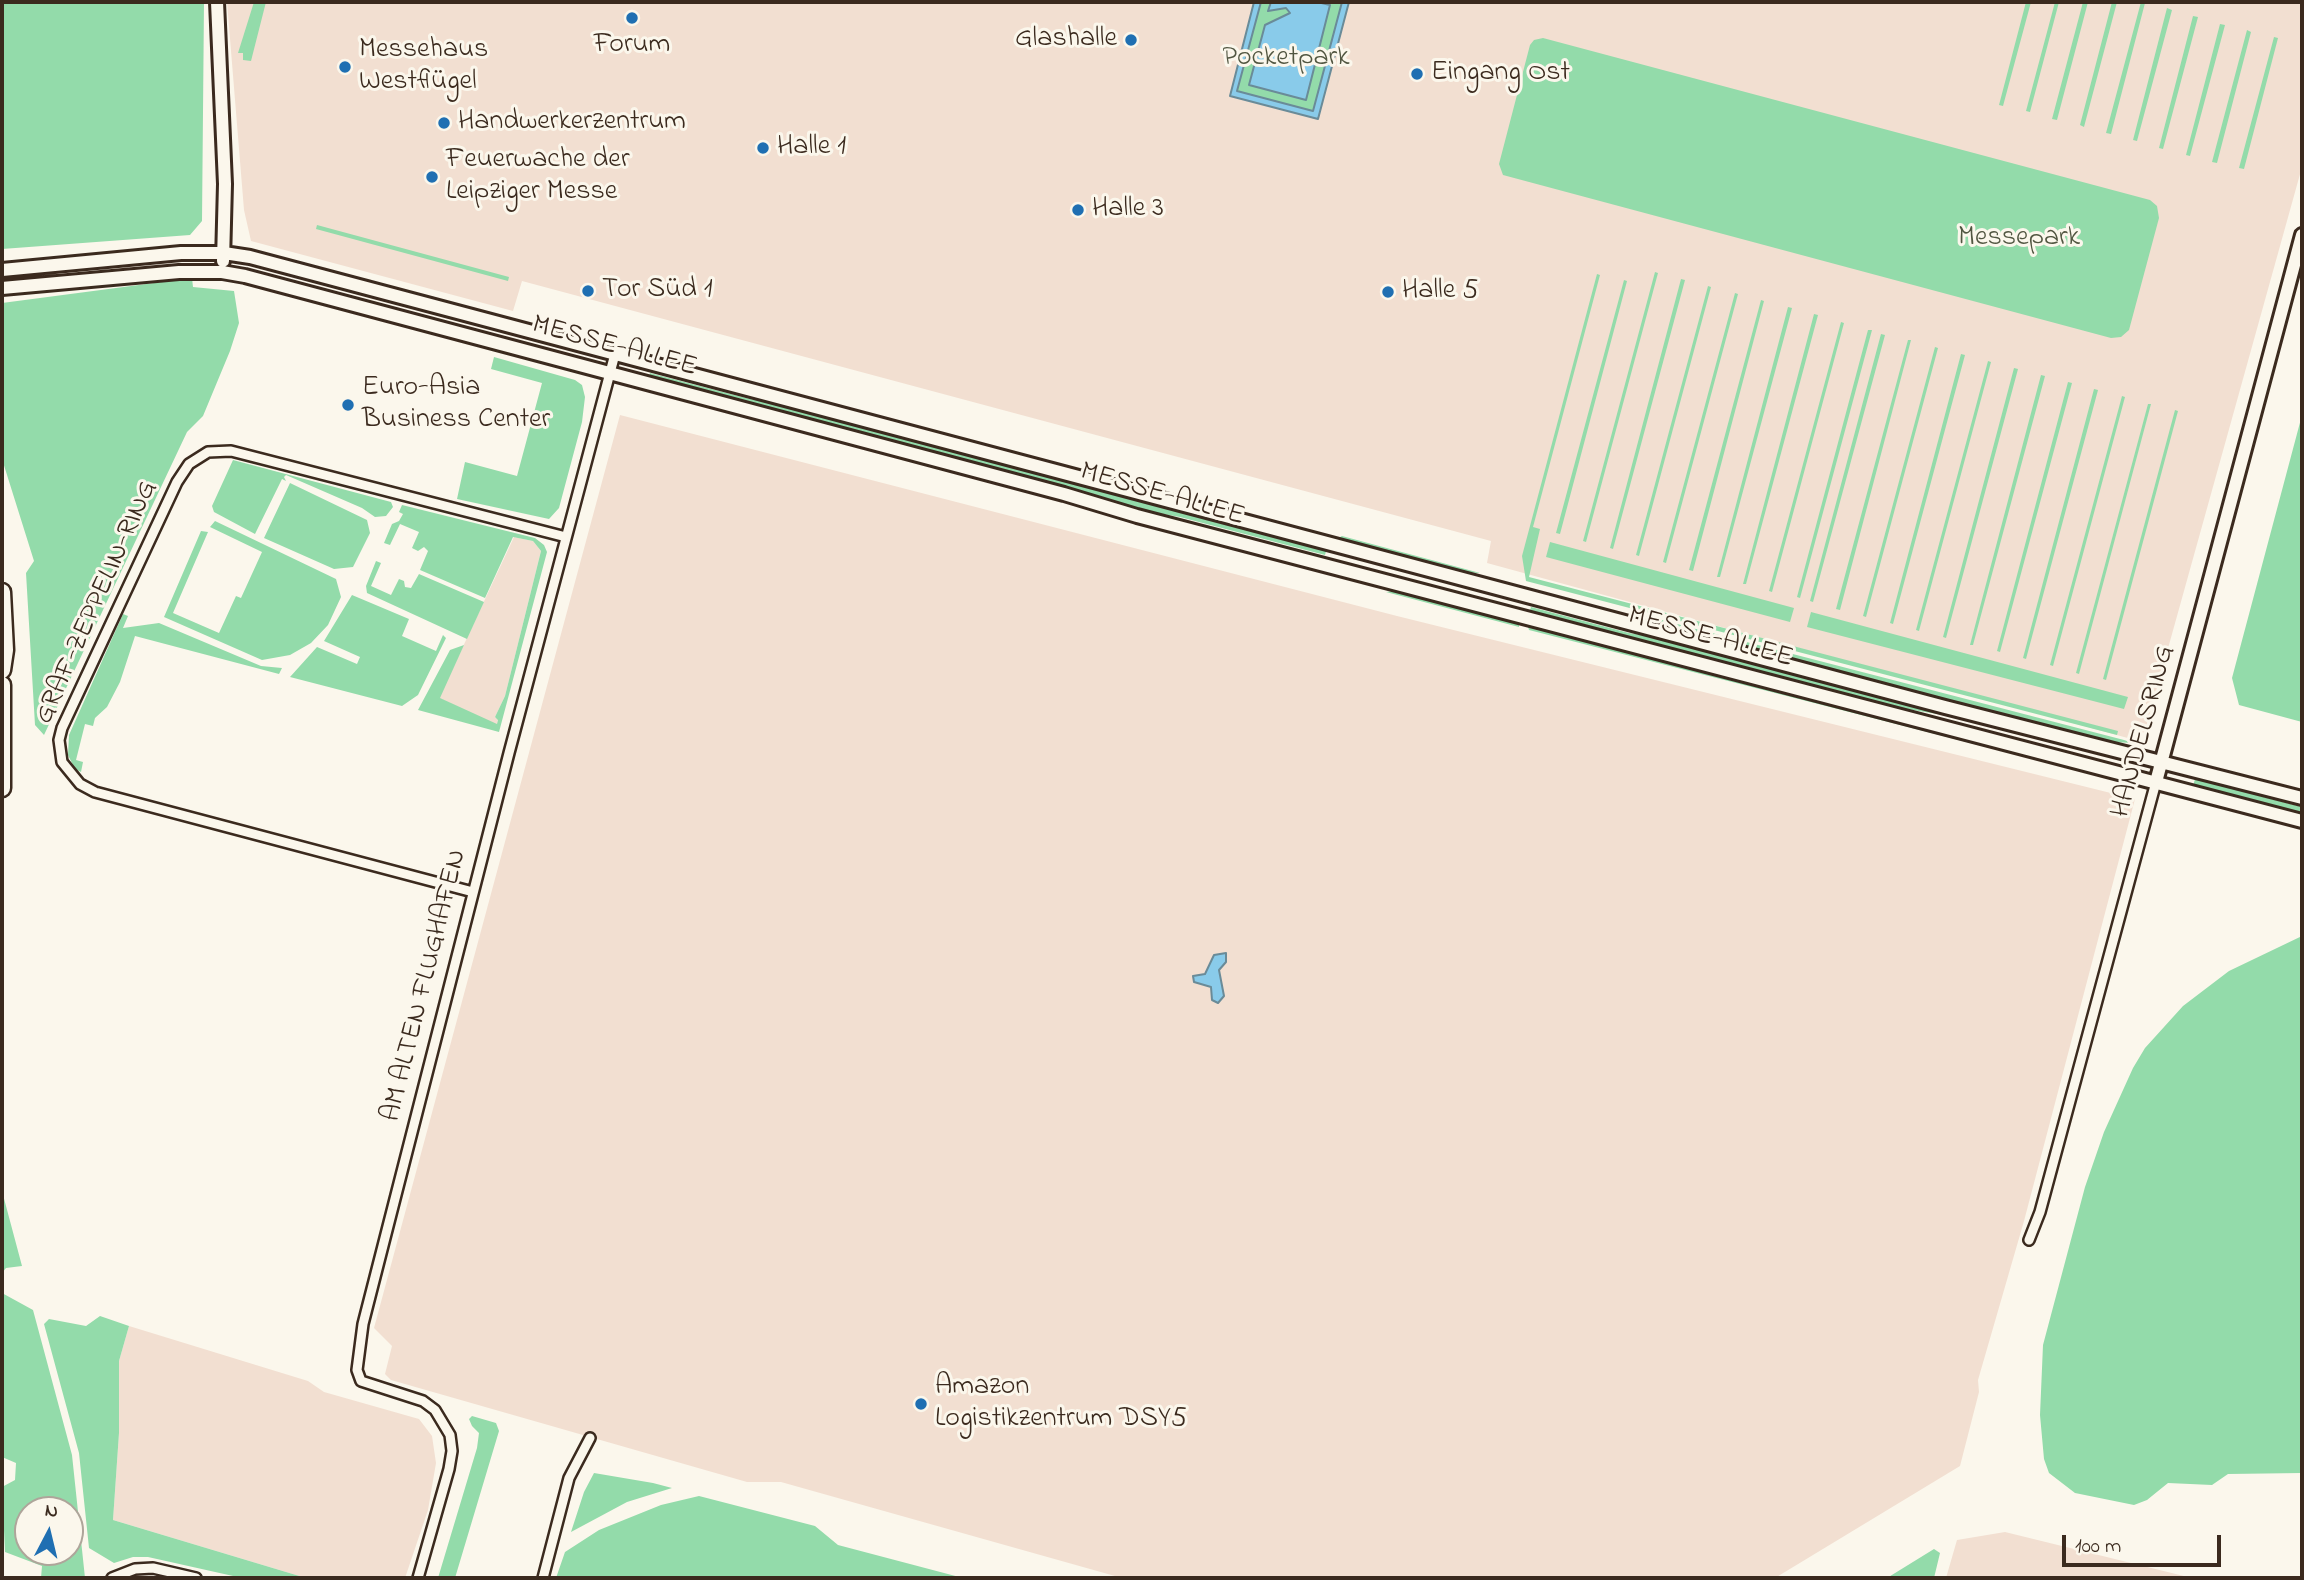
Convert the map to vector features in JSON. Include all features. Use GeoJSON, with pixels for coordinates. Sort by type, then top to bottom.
{"type":"FeatureCollection","features":[{"type":"Feature","properties":{"kind":"highway"},"geometry":{"type":"LineString","coordinates":[[2,592],[5,650],[2,670]]}},
{"type":"Feature","properties":{"kind":"highway"},"geometry":{"type":"LineString","coordinates":[[2,685],[2,789]]}},
{"type":"Feature","properties":{"kind":"main road"},"geometry":{"type":"LineString","coordinates":[[217,2],[225,184],[222,272]]}},
{"type":"Feature","properties":{"kind":"main road","name":"HANDELSRING"},"geometry":{"type":"LineString","coordinates":[[2156,782],[2302,235]]}},
{"type":"Feature","properties":{"kind":"main road","name":"MESSE-ALLEE"},"geometry":{"type":"LineString","coordinates":[[2,270],[167,254],[224,253],[1945,707],[2302,798]]}},
{"type":"Feature","properties":{"kind":"main road","name":"MESSE-ALLEE"},"geometry":{"type":"LineString","coordinates":[[2,288],[106,276],[222,272],[610,373],[1495,611],[1587,632],[2302,821]]}},
{"type":"Feature","properties":{"kind":"street","name":"AM ALTEN FLUGHAFEN"},"geometry":{"type":"LineString","coordinates":[[418,1578],[449,1469],[450,1435],[435,1410],[423,1401],[360,1381],[357,1370],[363,1324],[473,892],[615,354]]}},
{"type":"Feature","properties":{"kind":"street","name":"GRAF-ZEPPELIN-RING"},"geometry":{"type":"LineString","coordinates":[[473,892],[95,792],[80,784],[62,762],[59,740],[62,728],[177,482],[189,464],[208,452],[231,451],[566,537]]}},
{"type":"Feature","properties":{"kind":"street","name":"HANDELSRING"},"geometry":{"type":"LineString","coordinates":[[2029,1240],[2040,1212],[2156,782]]}},
{"type":"Feature","properties":{"kind":"street"},"geometry":{"type":"LineString","coordinates":[[543,1578],[569,1478],[590,1438]]}},
{"type":"Feature","properties":{"kind":"street"},"geometry":{"type":"LineString","coordinates":[[112,1578],[135,1569],[153,1568],[197,1578]]}},
{"type":"Feature","properties":{"kind":"shaded area"},"geometry":{"type":"Polygon","coordinates":[[[227,2],[2302,2],[2302,167],[2145,731],[2135,740],[1487,563],[1491,541],[522,281],[513,311],[251,241],[244,210],[227,2]]]}},
{"type":"Feature","properties":{"kind":"shaded area"},"geometry":{"type":"Polygon","coordinates":[[[620,415],[1397,616],[2135,799],[2024,1221],[1978,1380],[1979,1392],[1960,1466],[1775,1578],[1122,1578],[781,1482],[747,1482],[391,1380],[385,1374],[392,1346],[374,1328],[620,415]]]}},
{"type":"Feature","properties":{"kind":"shaded area"},"geometry":{"type":"Polygon","coordinates":[[[514,537],[533,541],[541,551],[505,696],[495,717],[498,719],[497,725],[439,698],[514,537]]]}},
{"type":"Feature","properties":{"kind":"shaded area"},"geometry":{"type":"Polygon","coordinates":[[[129,1326],[308,1381],[324,1392],[419,1419],[432,1436],[436,1463],[428,1510],[405,1578],[306,1578],[113,1520],[119,1433],[119,1361],[129,1326]]]}},
{"type":"Feature","properties":{"kind":"shaded area"},"geometry":{"type":"Polygon","coordinates":[[[2005,1532],[2192,1578],[1946,1578],[1957,1540],[2005,1532]]]}},
{"type":"Feature","properties":{"kind":"green space"},"geometry":{"type":"Polygon","coordinates":[[[2,2],[204,2],[202,221],[190,235],[2,249],[2,2]]]}},
{"type":"Feature","properties":{"kind":"green space"},"geometry":{"type":"Polygon","coordinates":[[[254,2],[266,2],[251,61],[243,60],[243,53],[238,53],[254,2]]]}},
{"type":"Feature","properties":{"kind":"green space","name":"Pocketpark"},"geometry":{"type":"Polygon","coordinates":[[[1254,2],[1349,2],[1318,119],[1230,96],[1254,2]]]}},
{"type":"Feature","properties":{"kind":"green space"},"geometry":{"type":"Polygon","coordinates":[[[2026,2],[2031,2],[2003,106],[1999,105],[2026,2]]]}},
{"type":"Feature","properties":{"kind":"green space"},"geometry":{"type":"Polygon","coordinates":[[[2055,2],[2059,2],[2030,112],[2026,111],[2055,2]]]}},
{"type":"Feature","properties":{"kind":"green space"},"geometry":{"type":"Polygon","coordinates":[[[2083,2],[2088,2],[2057,120],[2052,119],[2083,2]]]}},
{"type":"Feature","properties":{"kind":"green space"},"geometry":{"type":"Polygon","coordinates":[[[2112,2],[2117,2],[2084,127],[2080,125],[2112,2]]]}},
{"type":"Feature","properties":{"kind":"green space"},"geometry":{"type":"Polygon","coordinates":[[[2141,2],[2145,3],[2111,134],[2106,133],[2141,2]]]}},
{"type":"Feature","properties":{"kind":"green space"},"geometry":{"type":"Polygon","coordinates":[[[2167,8],[2172,10],[2137,141],[2133,140],[2167,8]]]}},
{"type":"Feature","properties":{"kind":"green space"},"geometry":{"type":"Polygon","coordinates":[[[2193,16],[2198,17],[2163,149],[2159,148],[2193,16]]]}},
{"type":"Feature","properties":{"kind":"green space"},"geometry":{"type":"Polygon","coordinates":[[[2220,24],[2225,25],[2190,156],[2186,155],[2220,24]]]}},
{"type":"Feature","properties":{"kind":"green space"},"geometry":{"type":"Polygon","coordinates":[[[2247,30],[2251,32],[2217,163],[2212,162],[2247,30]]]}},
{"type":"Feature","properties":{"kind":"green space"},"geometry":{"type":"Polygon","coordinates":[[[2274,37],[2278,38],[2244,169],[2239,168],[2274,37]]]}},
{"type":"Feature","properties":{"kind":"green space","name":"Messepark"},"geometry":{"type":"Polygon","coordinates":[[[1543,38],[2150,200],[2157,206],[2159,218],[2129,330],[2121,337],[2111,338],[1503,175],[1499,164],[1530,45],[1534,40],[1543,38]]]}},
{"type":"Feature","properties":{"kind":"green space"},"geometry":{"type":"Polygon","coordinates":[[[317,225],[509,277],[508,281],[316,229],[317,225]]]}},
{"type":"Feature","properties":{"kind":"green space"},"geometry":{"type":"Polygon","coordinates":[[[1655,272],[1658,273],[1586,542],[1583,541],[1655,272]]]}},
{"type":"Feature","properties":{"kind":"green space"},"geometry":{"type":"Polygon","coordinates":[[[1597,274],[1600,275],[1533,527],[1540,529],[1529,577],[2118,731],[2117,735],[1526,581],[1522,556],[1597,274]]]}},
{"type":"Feature","properties":{"kind":"green space"},"geometry":{"type":"Polygon","coordinates":[[[192,278],[193,287],[234,291],[239,323],[230,351],[203,416],[187,432],[44,735],[35,725],[26,573],[34,561],[2,459],[2,303],[192,278]]]}},
{"type":"Feature","properties":{"kind":"green space"},"geometry":{"type":"Polygon","coordinates":[[[1681,279],[1685,280],[1613,549],[1610,548],[1681,279]]]}},
{"type":"Feature","properties":{"kind":"green space"},"geometry":{"type":"Polygon","coordinates":[[[1624,280],[1627,281],[1560,534],[1556,533],[1624,280]]]}},
{"type":"Feature","properties":{"kind":"green space"},"geometry":{"type":"Polygon","coordinates":[[[1708,286],[1711,287],[1639,556],[1636,555],[1708,286]]]}},
{"type":"Feature","properties":{"kind":"green space"},"geometry":{"type":"Polygon","coordinates":[[[1735,293],[1738,294],[1666,563],[1663,562],[1735,293]]]}},
{"type":"Feature","properties":{"kind":"green space"},"geometry":{"type":"Polygon","coordinates":[[[1761,300],[1764,301],[1693,571],[1689,570],[1761,300]]]}},
{"type":"Feature","properties":{"kind":"green space"},"geometry":{"type":"Polygon","coordinates":[[[1788,307],[1792,308],[1720,577],[1717,577],[1788,307]]]}},
{"type":"Feature","properties":{"kind":"green space"},"geometry":{"type":"Polygon","coordinates":[[[1814,314],[1818,315],[1746,584],[1743,584],[1814,314]]]}},
{"type":"Feature","properties":{"kind":"green space"},"geometry":{"type":"Polygon","coordinates":[[[1841,322],[1844,323],[1772,592],[1769,591],[1841,322]]]}},
{"type":"Feature","properties":{"kind":"green space"},"geometry":{"type":"Polygon","coordinates":[[[1868,330],[1872,330],[1800,598],[1797,597],[1868,330]]]}},
{"type":"Feature","properties":{"kind":"green space"},"geometry":{"type":"Polygon","coordinates":[[[1881,334],[1885,335],[1813,602],[1810,601],[1881,334]]]}},
{"type":"Feature","properties":{"kind":"green space"},"geometry":{"type":"Polygon","coordinates":[[[1908,340],[1911,340],[1840,610],[1836,609],[1908,340]]]}},
{"type":"Feature","properties":{"kind":"green space"},"geometry":{"type":"Polygon","coordinates":[[[1935,347],[1938,348],[1866,617],[1863,616],[1935,347]]]}},
{"type":"Feature","properties":{"kind":"green space"},"geometry":{"type":"Polygon","coordinates":[[[1961,354],[1965,355],[1893,624],[1890,623],[1961,354]]]}},
{"type":"Feature","properties":{"kind":"green space"},"geometry":{"type":"Polygon","coordinates":[[[494,357],[575,380],[582,385],[585,397],[582,422],[559,508],[549,519],[457,499],[465,462],[517,476],[542,383],[491,369],[494,357]]]}},
{"type":"Feature","properties":{"kind":"green space"},"geometry":{"type":"Polygon","coordinates":[[[1988,361],[1991,362],[1919,631],[1916,630],[1988,361]]]}},
{"type":"Feature","properties":{"kind":"green space"},"geometry":{"type":"Polygon","coordinates":[[[2014,368],[2018,369],[1946,638],[1943,637],[2014,368]]]}},
{"type":"Feature","properties":{"kind":"green space"},"geometry":{"type":"Polygon","coordinates":[[[650,373],[750,399],[796,407],[1327,548],[1325,555],[1180,517],[1129,508],[1072,490],[649,377],[650,373]]]}},
{"type":"Feature","properties":{"kind":"green space"},"geometry":{"type":"Polygon","coordinates":[[[2041,375],[2045,376],[1973,645],[1970,645],[2041,375]]]}},
{"type":"Feature","properties":{"kind":"green space"},"geometry":{"type":"Polygon","coordinates":[[[2068,382],[2072,383],[2000,652],[1997,651],[2068,382]]]}},
{"type":"Feature","properties":{"kind":"green space"},"geometry":{"type":"Polygon","coordinates":[[[2094,389],[2098,390],[2026,659],[2023,658],[2094,389]]]}},
{"type":"Feature","properties":{"kind":"green space"},"geometry":{"type":"Polygon","coordinates":[[[2122,396],[2125,397],[2053,666],[2050,665],[2122,396]]]}},
{"type":"Feature","properties":{"kind":"green space"},"geometry":{"type":"Polygon","coordinates":[[[2148,404],[2151,404],[2079,674],[2076,673],[2148,404]]]}},
{"type":"Feature","properties":{"kind":"green space"},"geometry":{"type":"Polygon","coordinates":[[[2175,410],[2178,411],[2106,680],[2103,679],[2175,410]]]}},
{"type":"Feature","properties":{"kind":"green space"},"geometry":{"type":"Polygon","coordinates":[[[2302,415],[2302,722],[2239,705],[2232,678],[2302,415]]]}},
{"type":"Feature","properties":{"kind":"green space"},"geometry":{"type":"Polygon","coordinates":[[[233,460],[391,502],[393,507],[386,516],[375,517],[362,508],[286,475],[286,481],[282,479],[255,534],[214,512],[212,506],[233,460]]]}},
{"type":"Feature","properties":{"kind":"green space"},"geometry":{"type":"Polygon","coordinates":[[[290,483],[367,520],[370,533],[353,567],[334,569],[264,538],[290,483]]]}},
{"type":"Feature","properties":{"kind":"green space"},"geometry":{"type":"Polygon","coordinates":[[[402,505],[535,538],[544,545],[547,552],[499,732],[418,710],[450,650],[464,645],[440,698],[497,724],[495,717],[505,696],[541,551],[533,541],[513,537],[485,598],[420,570],[428,551],[424,547],[418,551],[412,548],[419,532],[400,524],[390,545],[384,543],[392,524],[399,521],[403,514],[399,512],[402,505]]]}},
{"type":"Feature","properties":{"kind":"green space"},"geometry":{"type":"Polygon","coordinates":[[[215,521],[336,579],[341,597],[328,625],[311,643],[290,655],[262,660],[164,617],[201,531],[208,532],[173,613],[219,633],[236,596],[241,598],[262,552],[210,527],[215,521]]]}},
{"type":"Feature","properties":{"kind":"green space"},"geometry":{"type":"Polygon","coordinates":[[[1342,536],[1480,573],[1461,572],[1336,539],[1342,536]]]}},
{"type":"Feature","properties":{"kind":"green space"},"geometry":{"type":"Polygon","coordinates":[[[1550,542],[1794,608],[1790,622],[1546,557],[1550,542]]]}},
{"type":"Feature","properties":{"kind":"green space"},"geometry":{"type":"Polygon","coordinates":[[[376,561],[381,563],[371,586],[391,595],[399,579],[404,581],[405,587],[411,588],[419,574],[484,602],[467,639],[367,593],[366,586],[376,561]]]}},
{"type":"Feature","properties":{"kind":"green space"},"geometry":{"type":"Polygon","coordinates":[[[1395,591],[1519,623],[1519,627],[1386,592],[1395,591]]]}},
{"type":"Feature","properties":{"kind":"green space"},"geometry":{"type":"Polygon","coordinates":[[[352,595],[409,619],[402,636],[436,651],[443,635],[446,638],[418,695],[402,706],[290,677],[317,647],[357,664],[360,657],[324,641],[352,595]]]}},
{"type":"Feature","properties":{"kind":"green space"},"geometry":{"type":"Polygon","coordinates":[[[1531,607],[1629,633],[1677,641],[1988,722],[1900,708],[1585,626],[1529,614],[1531,607]]]}},
{"type":"Feature","properties":{"kind":"green space"},"geometry":{"type":"Polygon","coordinates":[[[1631,612],[2133,743],[2114,742],[1947,702],[1685,632],[1631,612]]]}},
{"type":"Feature","properties":{"kind":"green space"},"geometry":{"type":"Polygon","coordinates":[[[1811,612],[2128,697],[2124,709],[1807,627],[1811,612]]]}},
{"type":"Feature","properties":{"kind":"green space"},"geometry":{"type":"Polygon","coordinates":[[[123,614],[128,616],[123,628],[159,623],[261,666],[282,668],[279,674],[135,636],[120,682],[107,707],[95,718],[93,726],[85,724],[76,760],[83,762],[81,772],[75,769],[68,755],[69,735],[123,614]]]}},
{"type":"Feature","properties":{"kind":"green space"},"geometry":{"type":"Polygon","coordinates":[[[1527,624],[2005,747],[2033,759],[1529,630],[1527,624]]]}},
{"type":"Feature","properties":{"kind":"green space"},"geometry":{"type":"Polygon","coordinates":[[[2195,779],[2302,807],[2302,816],[2193,786],[2195,779]]]}},
{"type":"Feature","properties":{"kind":"green space"},"geometry":{"type":"Polygon","coordinates":[[[2302,936],[2302,1473],[2228,1474],[2212,1485],[2168,1483],[2147,1500],[2134,1505],[2075,1493],[2049,1473],[2044,1459],[2040,1415],[2043,1345],[2085,1187],[2104,1132],[2145,1048],[2183,1006],[2229,971],[2302,936]]]}},
{"type":"Feature","properties":{"kind":"green space"},"geometry":{"type":"Polygon","coordinates":[[[2,1191],[22,1266],[6,1268],[2,1273],[2,1191]]]}},
{"type":"Feature","properties":{"kind":"green space"},"geometry":{"type":"Polygon","coordinates":[[[2,1293],[33,1310],[72,1455],[76,1496],[14,1496],[14,1555],[5,1552],[2,1487],[15,1480],[16,1463],[2,1457],[2,1293]]]}},
{"type":"Feature","properties":{"kind":"green space"},"geometry":{"type":"Polygon","coordinates":[[[100,1316],[129,1326],[119,1361],[119,1433],[113,1520],[306,1578],[242,1578],[148,1557],[133,1557],[114,1563],[89,1548],[79,1453],[44,1324],[49,1319],[86,1326],[100,1316]]]}},
{"type":"Feature","properties":{"kind":"green space"},"geometry":{"type":"Polygon","coordinates":[[[472,1416],[496,1423],[499,1431],[455,1578],[438,1578],[477,1448],[479,1433],[469,1419],[472,1416]]]}},
{"type":"Feature","properties":{"kind":"green space"},"geometry":{"type":"Polygon","coordinates":[[[594,1473],[672,1488],[627,1502],[571,1532],[584,1492],[594,1473]]]}},
{"type":"Feature","properties":{"kind":"green space"},"geometry":{"type":"Polygon","coordinates":[[[699,1496],[815,1526],[838,1545],[963,1578],[556,1578],[565,1552],[599,1530],[661,1505],[699,1496]]]}},
{"type":"Feature","properties":{"kind":"green space"},"geometry":{"type":"Polygon","coordinates":[[[1934,1549],[1940,1553],[1934,1578],[1887,1578],[1934,1549]]]}},
{"type":"Feature","properties":{"kind":"green space"},"geometry":{"type":"Polygon","coordinates":[[[42,1566],[84,1566],[85,1578],[41,1578],[42,1566]]]}},
{"type":"Feature","properties":{"kind":"water"},"geometry":{"type":"Polygon","coordinates":[[[1254,2],[1261,2],[1237,91],[1313,111],[1342,2],[1349,2],[1318,119],[1230,96],[1254,2]]]}},
{"type":"Feature","properties":{"kind":"water"},"geometry":{"type":"Polygon","coordinates":[[[1271,2],[1317,2],[1330,5],[1306,100],[1249,85],[1265,25],[1290,13],[1286,8],[1268,11],[1271,2]]]}},
{"type":"Feature","properties":{"kind":"water"},"geometry":{"type":"Polygon","coordinates":[[[1226,953],[1226,962],[1219,970],[1224,996],[1218,1003],[1212,1000],[1211,987],[1194,982],[1193,976],[1205,974],[1214,955],[1226,953]]]}},
{"type":"Feature","properties":{"kind":"place","name":"Forum"},"geometry":{"type":"Point","coordinates":[632,18]}},
{"type":"Feature","properties":{"kind":"place","name":"Glashalle"},"geometry":{"type":"Point","coordinates":[1131,40]}},
{"type":"Feature","properties":{"kind":"place","name":"Messehaus Westflügel"},"geometry":{"type":"Point","coordinates":[345,67]}},
{"type":"Feature","properties":{"kind":"place","name":"Eingang Ost"},"geometry":{"type":"Point","coordinates":[1417,74]}},
{"type":"Feature","properties":{"kind":"place","name":"Handwerkerzentrum"},"geometry":{"type":"Point","coordinates":[444,123]}},
{"type":"Feature","properties":{"kind":"place","name":"Halle 1"},"geometry":{"type":"Point","coordinates":[763,148]}},
{"type":"Feature","properties":{"kind":"place","name":"Feuerwache der Leipziger Messe"},"geometry":{"type":"Point","coordinates":[432,177]}},
{"type":"Feature","properties":{"kind":"place","name":"Halle 3"},"geometry":{"type":"Point","coordinates":[1078,210]}},
{"type":"Feature","properties":{"kind":"place","name":"Tor Süd 1"},"geometry":{"type":"Point","coordinates":[588,291]}},
{"type":"Feature","properties":{"kind":"place","name":"Halle 5"},"geometry":{"type":"Point","coordinates":[1388,292]}},
{"type":"Feature","properties":{"kind":"place","name":"Euro-Asia Business Center"},"geometry":{"type":"Point","coordinates":[348,405]}},
{"type":"Feature","properties":{"kind":"place","name":"Amazon Logistikzentrum DSY5"},"geometry":{"type":"Point","coordinates":[921,1404]}}]}
